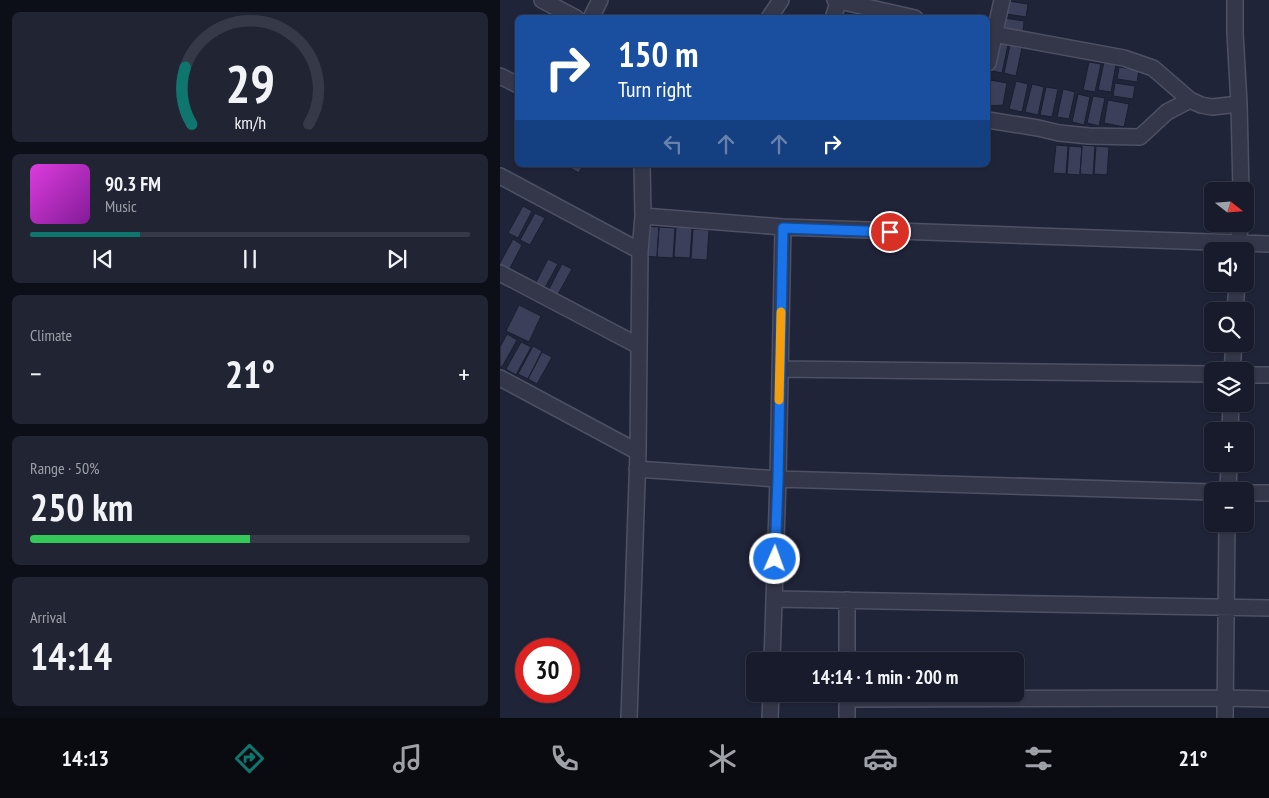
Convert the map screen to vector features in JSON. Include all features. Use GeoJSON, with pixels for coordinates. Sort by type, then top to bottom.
{"type":"FeatureCollection","features":[{"type":"Feature","properties":{"kind":"street"},"geometry":{"type":"LineString","coordinates":[[542,0],[570,15]]}},
{"type":"Feature","properties":{"kind":"street"},"geometry":{"type":"LineString","coordinates":[[592,15],[600,0]]}},
{"type":"Feature","properties":{"kind":"street"},"geometry":{"type":"LineString","coordinates":[[771,15],[781,0]]}},
{"type":"Feature","properties":{"kind":"street"},"geometry":{"type":"LineString","coordinates":[[834,15],[837,0],[902,15]]}},
{"type":"Feature","properties":{"kind":"street"},"geometry":{"type":"LineString","coordinates":[[1002,0],[991,34],[1124,58],[1153,68],[1190,100],[1212,106],[1239,104]]}},
{"type":"Feature","properties":{"kind":"street"},"geometry":{"type":"LineString","coordinates":[[1235,0],[1241,182]]}},
{"type":"Feature","properties":{"kind":"street"},"geometry":{"type":"LineString","coordinates":[[500,76],[515,84]]}},
{"type":"Feature","properties":{"kind":"street"},"geometry":{"type":"LineString","coordinates":[[990,120],[1060,133],[1089,136],[1140,137],[1167,112],[1190,100]]}},
{"type":"Feature","properties":{"kind":"street"},"geometry":{"type":"LineString","coordinates":[[629,718],[638,469],[640,251],[643,216],[642,167]]}},
{"type":"Feature","properties":{"kind":"street"},"geometry":{"type":"LineString","coordinates":[[500,176],[640,251]]}},
{"type":"Feature","properties":{"kind":"street"},"geometry":{"type":"LineString","coordinates":[[643,216],[783,228],[1204,246]]}},
{"type":"Feature","properties":{"kind":"street"},"geometry":{"type":"LineString","coordinates":[[772,652],[783,228]]}},
{"type":"Feature","properties":{"kind":"street"},"geometry":{"type":"LineString","coordinates":[[1254,246],[1269,244]]}},
{"type":"Feature","properties":{"kind":"street"},"geometry":{"type":"LineString","coordinates":[[500,273],[639,346]]}},
{"type":"Feature","properties":{"kind":"street"},"geometry":{"type":"LineString","coordinates":[[780,369],[1204,374]]}},
{"type":"Feature","properties":{"kind":"street"},"geometry":{"type":"LineString","coordinates":[[1254,375],[1269,376]]}},
{"type":"Feature","properties":{"kind":"street"},"geometry":{"type":"LineString","coordinates":[[500,378],[638,452]]}},
{"type":"Feature","properties":{"kind":"street"},"geometry":{"type":"LineString","coordinates":[[638,469],[778,479],[1204,492]]}},
{"type":"Feature","properties":{"kind":"street"},"geometry":{"type":"LineString","coordinates":[[1254,492],[1269,493]]}},
{"type":"Feature","properties":{"kind":"street"},"geometry":{"type":"LineString","coordinates":[[1225,718],[1227,532]]}},
{"type":"Feature","properties":{"kind":"street"},"geometry":{"type":"LineString","coordinates":[[774,599],[1269,608]]}},
{"type":"Feature","properties":{"kind":"street"},"geometry":{"type":"LineString","coordinates":[[847,600],[847,652]]}},
{"type":"Feature","properties":{"kind":"street"},"geometry":{"type":"LineString","coordinates":[[1024,697],[1269,699]]}},
{"type":"Feature","properties":{"kind":"street"},"geometry":{"type":"LineString","coordinates":[[770,702],[770,718]]}},
{"type":"Feature","properties":{"kind":"street"},"geometry":{"type":"LineString","coordinates":[[847,702],[847,718]]}},
{"type":"Feature","properties":{"kind":"building"},"geometry":{"type":"Polygon","coordinates":[[[1008,1],[1028,4],[1026,17],[1006,14],[1008,1]]]}},
{"type":"Feature","properties":{"kind":"building"},"geometry":{"type":"Polygon","coordinates":[[[1004,18],[1024,21],[1023,34],[1002,31],[1004,18]]]}},
{"type":"Feature","properties":{"kind":"building"},"geometry":{"type":"Polygon","coordinates":[[[996,42],[1008,45],[1002,73],[990,70],[996,42]]]}},
{"type":"Feature","properties":{"kind":"building"},"geometry":{"type":"Polygon","coordinates":[[[1010,45],[1022,48],[1016,76],[1004,73],[1010,45]]]}},
{"type":"Feature","properties":{"kind":"building"},"geometry":{"type":"Polygon","coordinates":[[[1089,62],[1101,64],[1095,92],[1083,90],[1089,62]]]}},
{"type":"Feature","properties":{"kind":"building"},"geometry":{"type":"Polygon","coordinates":[[[1104,62],[1116,64],[1111,92],[1098,90],[1104,62]]]}},
{"type":"Feature","properties":{"kind":"building"},"geometry":{"type":"Polygon","coordinates":[[[1119,67],[1139,70],[1137,82],[1117,79],[1119,67]]]}},
{"type":"Feature","properties":{"kind":"building"},"geometry":{"type":"Polygon","coordinates":[[[990,80],[1007,83],[1003,105],[990,106],[990,80]]]}},
{"type":"Feature","properties":{"kind":"building"},"geometry":{"type":"Polygon","coordinates":[[[1016,81],[1028,84],[1022,112],[1009,109],[1016,81]]]}},
{"type":"Feature","properties":{"kind":"building"},"geometry":{"type":"Polygon","coordinates":[[[1115,83],[1135,86],[1133,99],[1113,96],[1115,83]]]}},
{"type":"Feature","properties":{"kind":"building"},"geometry":{"type":"Polygon","coordinates":[[[1032,84],[1044,87],[1038,115],[1025,112],[1032,84]]]}},
{"type":"Feature","properties":{"kind":"building"},"geometry":{"type":"Polygon","coordinates":[[[1046,87],[1058,89],[1052,117],[1040,115],[1046,87]]]}},
{"type":"Feature","properties":{"kind":"building"},"geometry":{"type":"Polygon","coordinates":[[[1063,89],[1075,92],[1069,119],[1057,117],[1063,89]]]}},
{"type":"Feature","properties":{"kind":"building"},"geometry":{"type":"Polygon","coordinates":[[[1078,94],[1090,97],[1084,125],[1072,122],[1078,94]]]}},
{"type":"Feature","properties":{"kind":"building"},"geometry":{"type":"Polygon","coordinates":[[[1093,96],[1105,98],[1099,126],[1087,123],[1093,96]]]}},
{"type":"Feature","properties":{"kind":"building"},"geometry":{"type":"Polygon","coordinates":[[[1108,100],[1129,104],[1124,127],[1104,123],[1108,100]]]}},
{"type":"Feature","properties":{"kind":"building"},"geometry":{"type":"Polygon","coordinates":[[[1056,145],[1068,146],[1066,174],[1053,173],[1056,145]]]}},
{"type":"Feature","properties":{"kind":"building"},"geometry":{"type":"Polygon","coordinates":[[[1082,145],[1095,146],[1093,175],[1080,174],[1082,145]]]}},
{"type":"Feature","properties":{"kind":"building"},"geometry":{"type":"Polygon","coordinates":[[[1069,146],[1082,147],[1080,175],[1067,174],[1069,146]]]}},
{"type":"Feature","properties":{"kind":"building"},"geometry":{"type":"Polygon","coordinates":[[[1096,146],[1109,147],[1107,175],[1094,174],[1096,146]]]}},
{"type":"Feature","properties":{"kind":"building"},"geometry":{"type":"Polygon","coordinates":[[[568,167],[582,167],[579,173],[568,167]]]}},
{"type":"Feature","properties":{"kind":"building"},"geometry":{"type":"Polygon","coordinates":[[[523,206],[532,211],[518,238],[508,233],[523,206]]]}},
{"type":"Feature","properties":{"kind":"building"},"geometry":{"type":"Polygon","coordinates":[[[535,213],[545,218],[530,245],[520,240],[535,213]]]}},
{"type":"Feature","properties":{"kind":"building"},"geometry":{"type":"Polygon","coordinates":[[[643,226],[659,227],[657,257],[641,256],[643,226]]]}},
{"type":"Feature","properties":{"kind":"building"},"geometry":{"type":"Polygon","coordinates":[[[659,227],[675,228],[673,258],[657,257],[659,227]]]}},
{"type":"Feature","properties":{"kind":"building"},"geometry":{"type":"Polygon","coordinates":[[[676,227],[692,228],[690,258],[674,257],[676,227]]]}},
{"type":"Feature","properties":{"kind":"building"},"geometry":{"type":"Polygon","coordinates":[[[693,229],[709,230],[707,260],[691,259],[693,229]]]}},
{"type":"Feature","properties":{"kind":"building"},"geometry":{"type":"Polygon","coordinates":[[[513,239],[522,245],[508,272],[500,268],[500,263],[513,239]]]}},
{"type":"Feature","properties":{"kind":"building"},"geometry":{"type":"Polygon","coordinates":[[[548,259],[558,264],[543,291],[534,286],[548,259]]]}},
{"type":"Feature","properties":{"kind":"building"},"geometry":{"type":"Polygon","coordinates":[[[562,264],[572,269],[557,296],[548,291],[562,264]]]}},
{"type":"Feature","properties":{"kind":"building"},"geometry":{"type":"Polygon","coordinates":[[[519,305],[541,316],[529,342],[506,331],[519,305]]]}},
{"type":"Feature","properties":{"kind":"building"},"geometry":{"type":"Polygon","coordinates":[[[507,334],[517,340],[502,367],[500,366],[500,347],[507,334]]]}},
{"type":"Feature","properties":{"kind":"building"},"geometry":{"type":"Polygon","coordinates":[[[521,342],[531,347],[516,375],[506,369],[521,342]]]}},
{"type":"Feature","properties":{"kind":"building"},"geometry":{"type":"Polygon","coordinates":[[[533,346],[542,351],[528,379],[518,374],[533,346]]]}},
{"type":"Feature","properties":{"kind":"building"},"geometry":{"type":"Polygon","coordinates":[[[542,352],[552,357],[537,384],[528,379],[542,352]]]}},
{"type":"Feature","properties":{"kind":"slow traffic"},"geometry":{"type":"LineString","coordinates":[[779,400],[781,312]]}},
{"type":"Feature","properties":{"kind":"route"},"geometry":{"type":"LineString","coordinates":[[775,559],[783,228],[890,232]]}}]}
